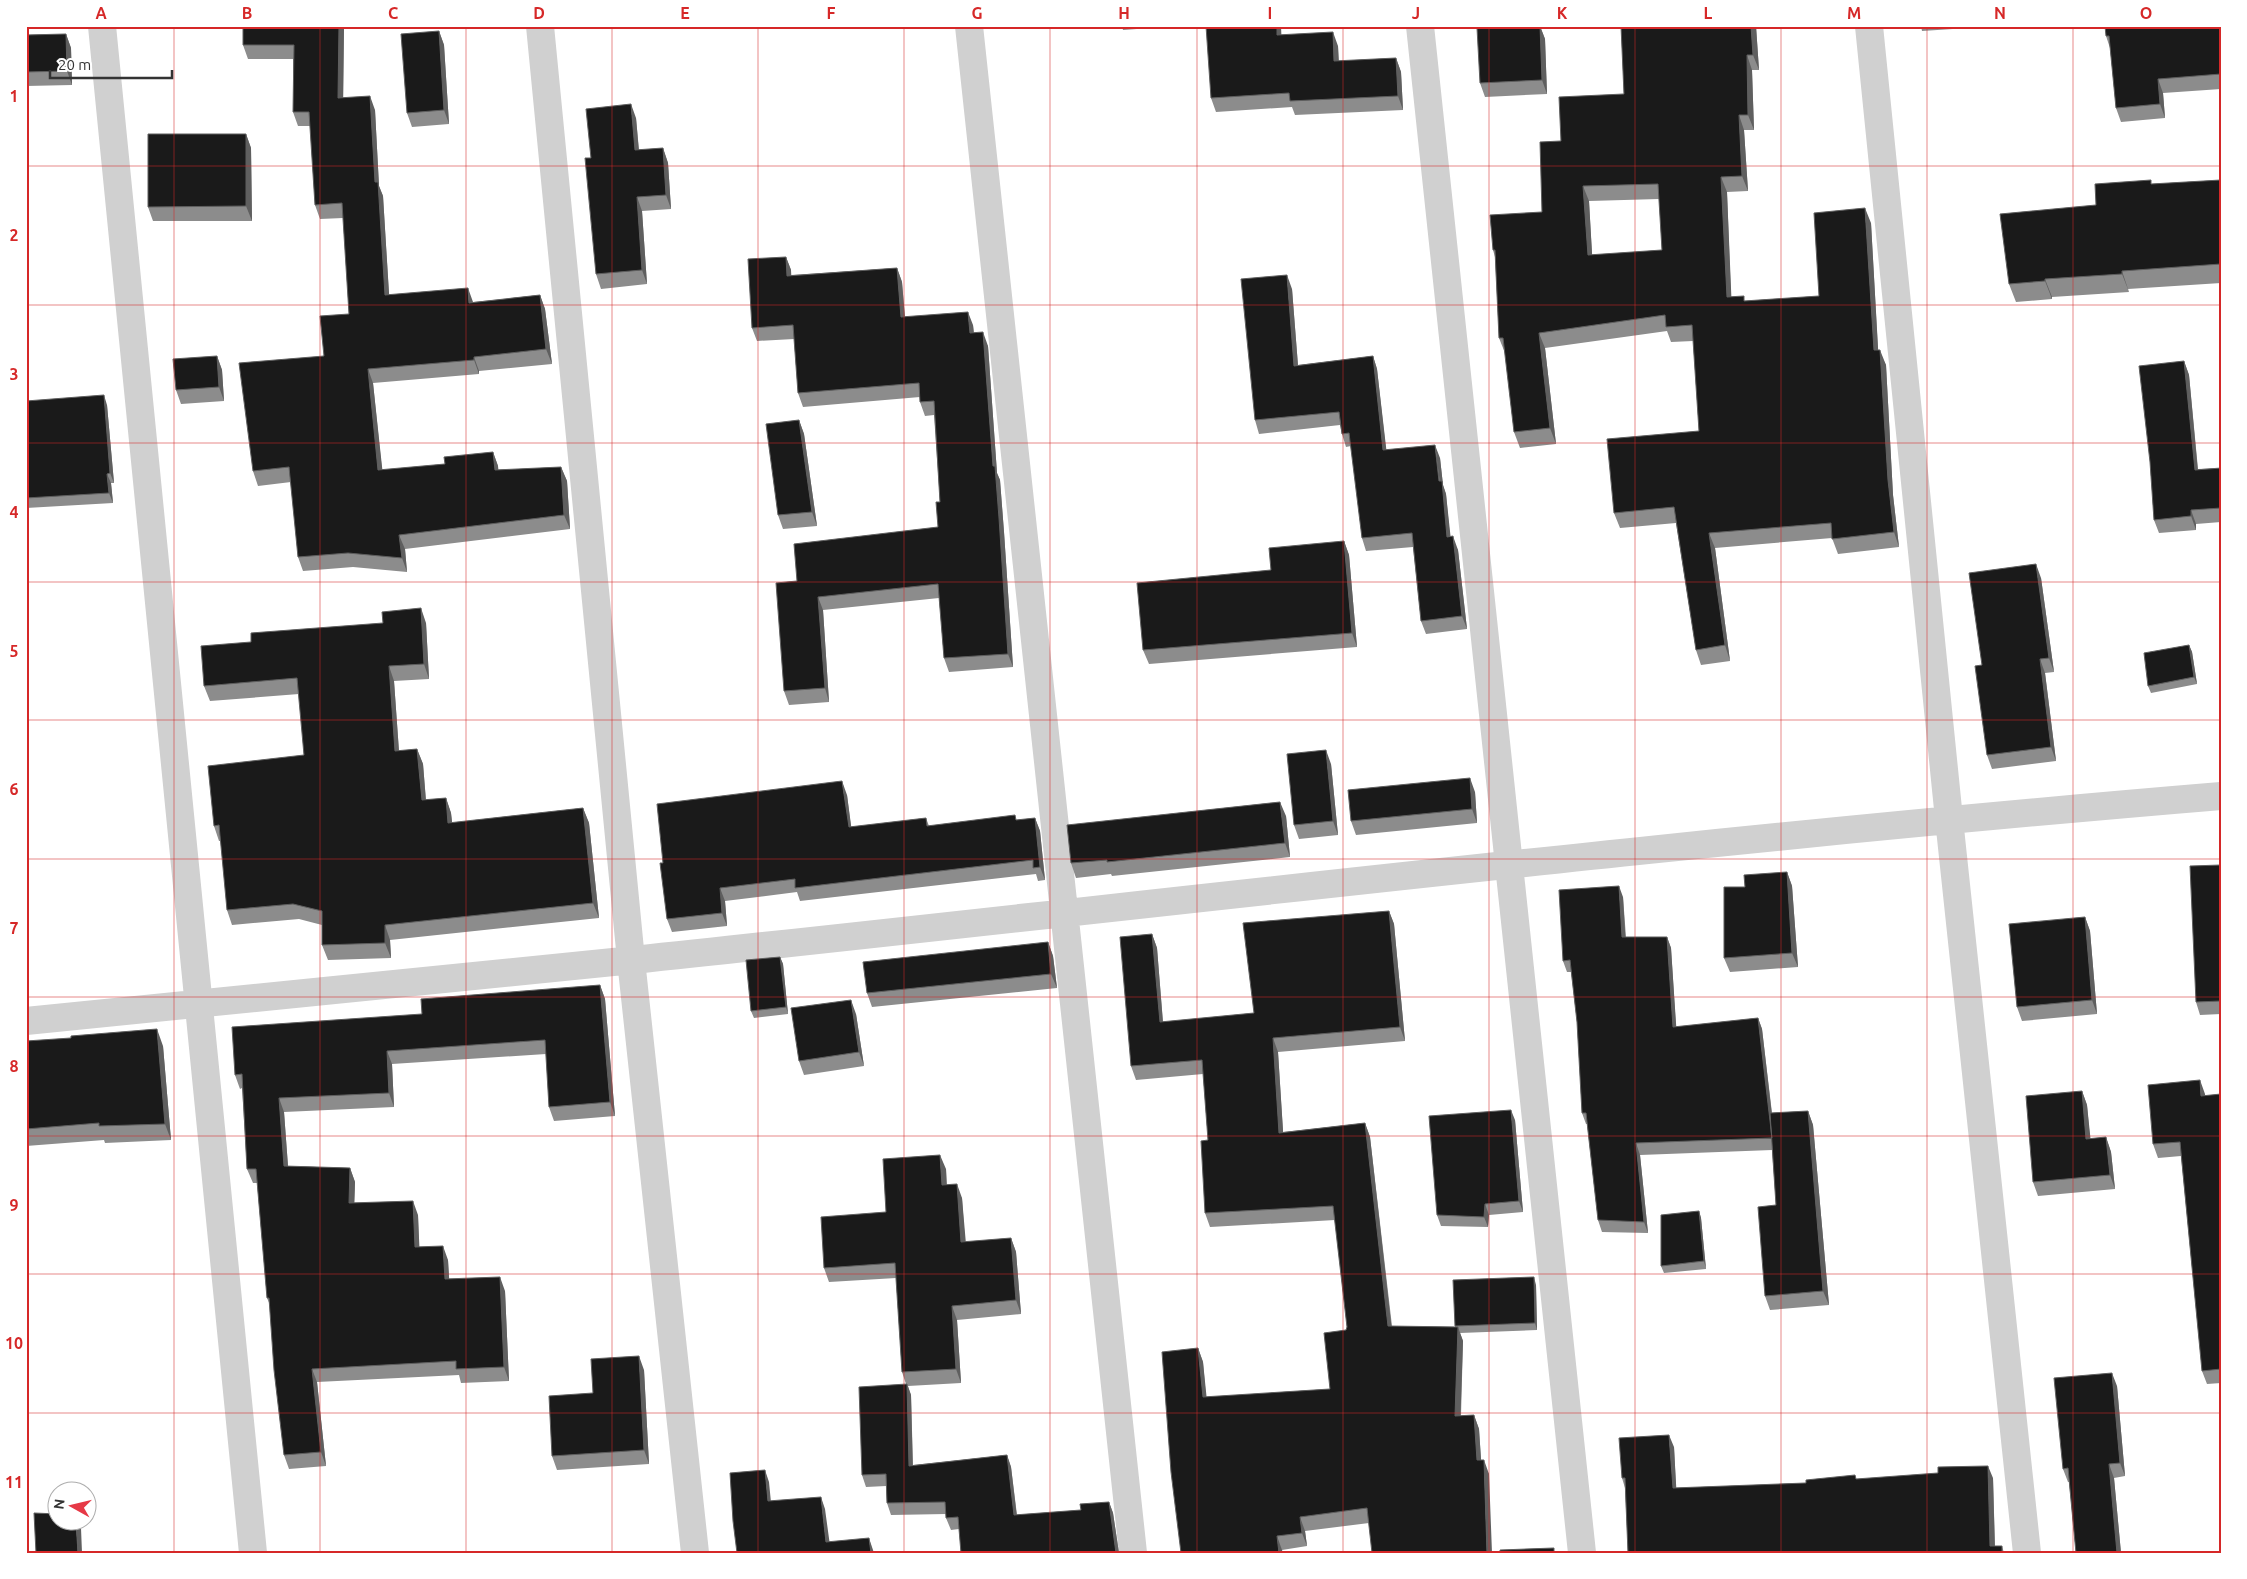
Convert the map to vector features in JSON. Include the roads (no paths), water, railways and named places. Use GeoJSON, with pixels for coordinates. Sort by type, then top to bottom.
{"type":"FeatureCollection","features":[{"type":"Feature","properties":{"kind":"street"},"geometry":{"type":"LineString","coordinates":[[102,26],[253,1553]]}},
{"type":"Feature","properties":{"kind":"street"},"geometry":{"type":"LineString","coordinates":[[540,26],[631,960],[695,1553]]}},
{"type":"Feature","properties":{"kind":"street"},"geometry":{"type":"LineString","coordinates":[[969,26],[1133,1553]]}},
{"type":"Feature","properties":{"kind":"street"},"geometry":{"type":"LineString","coordinates":[[1420,26],[1582,1553]]}},
{"type":"Feature","properties":{"kind":"street"},"geometry":{"type":"LineString","coordinates":[[1869,26],[1949,818],[2027,1553]]}},
{"type":"Feature","properties":{"kind":"street"},"geometry":{"type":"LineString","coordinates":[[26,1021],[631,960],[1949,818],[2221,796]]}}]}
